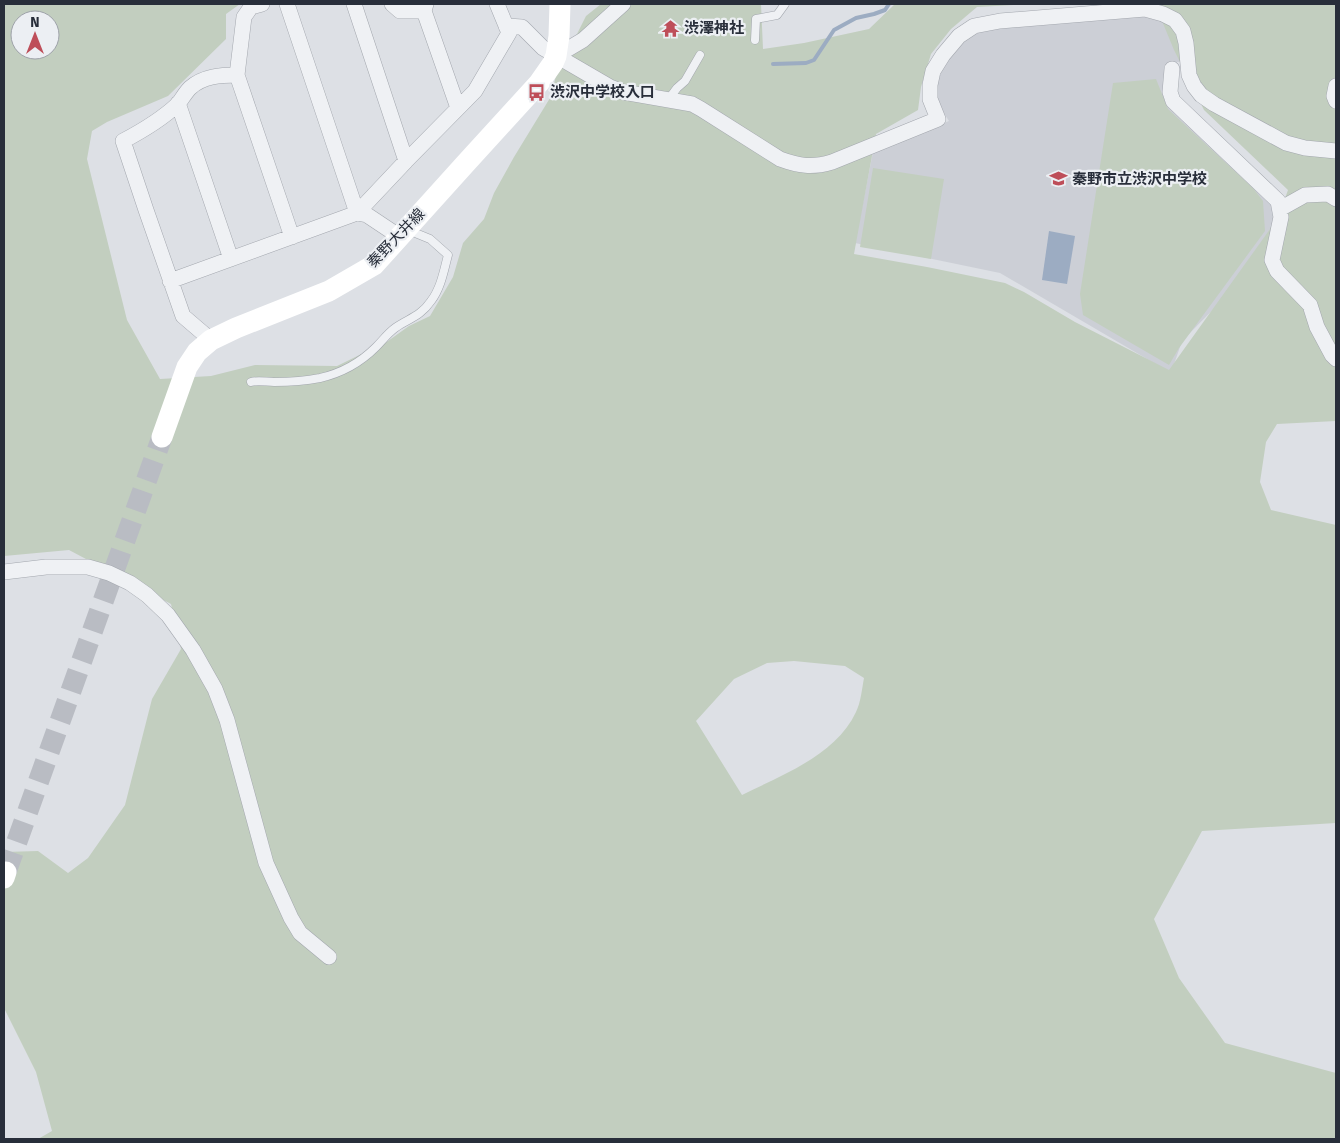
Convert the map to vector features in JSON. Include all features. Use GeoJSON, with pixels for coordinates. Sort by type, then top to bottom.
{"type":"FeatureCollection","features":[{"type":"Feature","properties":{"kind":"main road","name":"秦野大井線"},"geometry":{"type":"LineString","coordinates":[[162,437],[187,367],[197,352],[211,340],[328,291],[374,265],[539,83],[556,56],[560,4]]}},
{"type":"Feature","properties":{"kind":"street"},"geometry":{"type":"LineString","coordinates":[[262,4],[251,7],[244,17],[237,75],[292,237]]}},
{"type":"Feature","properties":{"kind":"street"},"geometry":{"type":"LineString","coordinates":[[287,4],[357,213]]}},
{"type":"Feature","properties":{"kind":"street"},"geometry":{"type":"LineString","coordinates":[[354,4],[406,161]]}},
{"type":"Feature","properties":{"kind":"street"},"geometry":{"type":"LineString","coordinates":[[392,4],[400,11],[425,7],[458,108]]}},
{"type":"Feature","properties":{"kind":"street"},"geometry":{"type":"LineString","coordinates":[[170,281],[357,213],[475,91],[509,33],[497,4]]}},
{"type":"Feature","properties":{"kind":"street"},"geometry":{"type":"LineString","coordinates":[[556,56],[583,40],[623,4]]}},
{"type":"Feature","properties":{"kind":"street"},"geometry":{"type":"LineString","coordinates":[[506,26],[522,27],[543,48],[610,87],[623,92],[692,104],[780,158],[799,165],[820,166],[938,118],[930,99],[933,71],[942,55],[959,36],[974,26],[1000,20],[1145,9],[1163,14],[1175,20],[1183,31],[1189,75],[1201,95],[1286,144],[1336,151]]}},
{"type":"Feature","properties":{"kind":"street"},"geometry":{"type":"LineString","coordinates":[[1188,68],[1166,69],[1173,101],[1278,201],[1281,216],[1272,260],[1277,271],[1310,305],[1317,326],[1336,359]]}},
{"type":"Feature","properties":{"kind":"street"},"geometry":{"type":"LineString","coordinates":[[211,340],[183,316],[123,141],[142,131],[178,103],[190,88],[202,81],[219,75],[237,75]]}},
{"type":"Feature","properties":{"kind":"street"},"geometry":{"type":"LineString","coordinates":[[1336,86],[1334,96],[1336,101]]}},
{"type":"Feature","properties":{"kind":"street"},"geometry":{"type":"LineString","coordinates":[[178,103],[231,259]]}},
{"type":"Feature","properties":{"kind":"street"},"geometry":{"type":"LineString","coordinates":[[1280,209],[1305,195],[1328,194],[1336,199]]}},
{"type":"Feature","properties":{"kind":"street"},"geometry":{"type":"LineString","coordinates":[[357,213],[367,215],[403,233]]}},
{"type":"Feature","properties":{"kind":"street"},"geometry":{"type":"LineString","coordinates":[[4,572],[46,566],[88,567],[109,573],[130,583],[147,595],[168,615],[192,650],[215,690],[227,720],[266,863],[291,918],[300,933],[329,957]]}},
{"type":"Feature","properties":{"kind":"lane"},"geometry":{"type":"LineString","coordinates":[[755,40],[756,18],[777,16],[785,4]]}},
{"type":"Feature","properties":{"kind":"lane"},"geometry":{"type":"LineString","coordinates":[[668,100],[676,88],[685,81],[700,55]]}},
{"type":"Feature","properties":{"kind":"lane"},"geometry":{"type":"LineString","coordinates":[[251,382],[302,381],[344,371],[363,359],[394,328],[423,312],[432,301],[437,290],[448,255],[430,240],[403,233]]}},
{"type":"Feature","properties":{"kind":"shaded area","name":"秦野市立渋沢中学校"},"geometry":{"type":"Polygon","coordinates":[[[1152,14],[1174,25],[1184,56],[1179,62],[1167,63],[1167,95],[1276,206],[1277,222],[1253,269],[1182,341],[1171,373],[1000,273],[855,243],[873,152],[949,121],[934,98],[936,75],[964,38],[986,28],[1152,14]]]}},
{"type":"Feature","properties":{"kind":"green space"},"geometry":{"type":"Polygon","coordinates":[[[4,4],[240,4],[226,14],[226,39],[168,96],[107,122],[92,131],[87,159],[127,320],[160,379],[211,376],[255,365],[337,366],[388,341],[409,326],[430,316],[453,277],[463,243],[484,219],[494,193],[550,98],[556,76],[586,16],[601,4],[761,4],[763,49],[804,43],[869,29],[895,4],[1033,4],[977,7],[951,29],[931,54],[921,87],[918,110],[876,134],[854,254],[1005,283],[1075,322],[1169,370],[1278,218],[1288,190],[1204,110],[1174,50],[1155,4],[1336,4],[1336,421],[1277,424],[1266,442],[1260,482],[1271,510],[1336,525],[1336,823],[1202,831],[1154,919],[1179,978],[1225,1043],[1336,1073],[1336,1139],[38,1139],[52,1131],[36,1072],[4,1008],[4,852],[38,851],[68,873],[88,858],[125,805],[152,699],[181,649],[171,604],[69,550],[4,556],[4,4]],[[794,661],[767,663],[734,679],[696,721],[742,795],[790,771],[822,752],[847,727],[858,708],[864,678],[845,666],[794,661]]]}},
{"type":"Feature","properties":{"kind":"green space"},"geometry":{"type":"Polygon","coordinates":[[[1156,79],[1168,109],[1253,188],[1263,201],[1265,231],[1179,348],[1169,365],[1083,315],[1080,294],[1113,83],[1156,79]]]}},
{"type":"Feature","properties":{"kind":"green space"},"geometry":{"type":"Polygon","coordinates":[[[873,168],[944,179],[931,259],[860,247],[873,168]]]}},
{"type":"Feature","properties":{"kind":"water"},"geometry":{"type":"Polygon","coordinates":[[[1049,231],[1075,236],[1067,284],[1042,280],[1049,231]]]}},
{"type":"Feature","properties":{"kind":"waterway"},"geometry":{"type":"LineString","coordinates":[[773,64],[806,63],[814,60],[834,30],[856,18],[885,10],[889,4]]}},
{"type":"Feature","properties":{"kind":"tunnel"},"geometry":{"type":"LineString","coordinates":[[6,872],[162,437]]}},
{"type":"Feature","properties":{"kind":"place","name":"渋澤神社"},"geometry":{"type":"Point","coordinates":[670,28]}},
{"type":"Feature","properties":{"kind":"place","name":"渋沢中学校入口"},"geometry":{"type":"Point","coordinates":[536,92]}},
{"type":"Feature","properties":{"kind":"place","name":"秦野市立渋沢中学校"},"geometry":{"type":"Point","coordinates":[1058,179]}}]}
